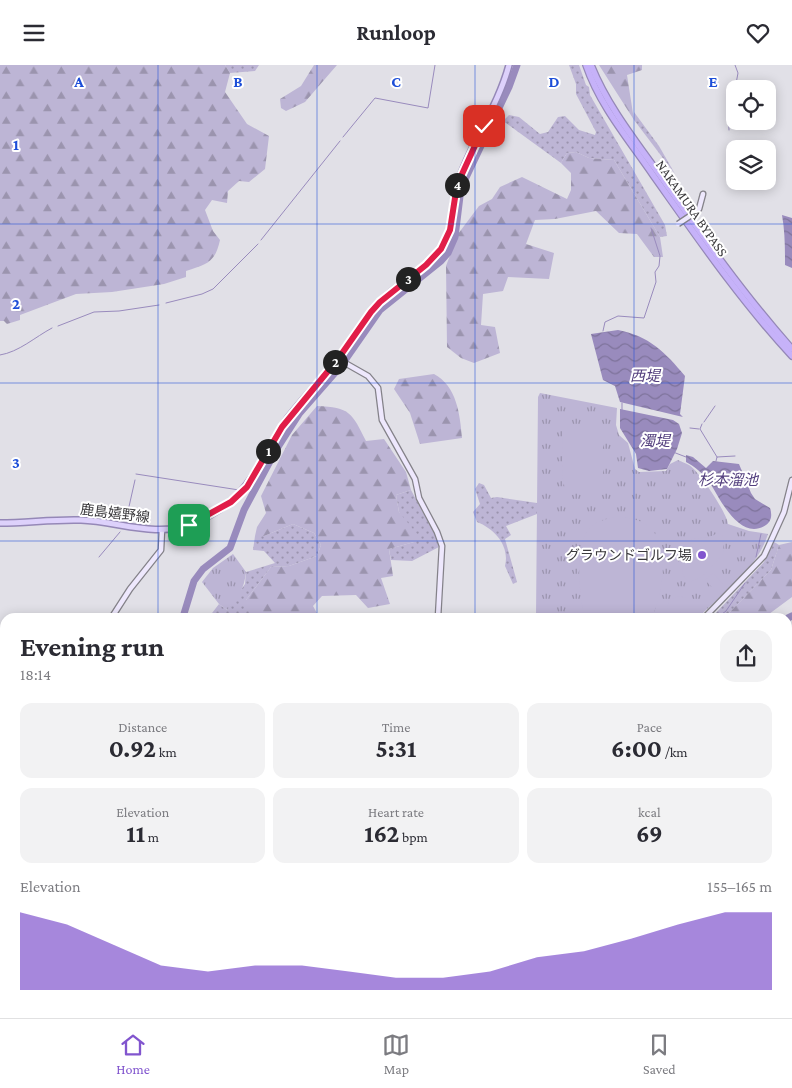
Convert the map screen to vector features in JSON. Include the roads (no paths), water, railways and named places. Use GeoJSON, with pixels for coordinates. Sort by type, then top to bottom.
{"type":"FeatureCollection","features":[{"type":"Feature","properties":{"kind":"highway","name":"NAKAMURA BYPASS"},"geometry":{"type":"LineString","coordinates":[[586,65],[602,101],[693,231],[735,290],[792,356]]}},
{"type":"Feature","properties":{"kind":"highway","name":"NAKAMURA BYPASS"},"geometry":{"type":"LineString","coordinates":[[591,65],[606,99],[696,228],[738,285],[792,349]]}},
{"type":"Feature","properties":{"kind":"main road","name":"鹿島嬉野線"},"geometry":{"type":"LineString","coordinates":[[0,523],[80,519],[162,530],[183,527],[202,520],[231,502],[243,491],[290,416],[338,359],[380,302],[435,257],[447,241],[457,185],[500,90],[509,65]]}},
{"type":"Feature","properties":{"kind":"street"},"geometry":{"type":"LineString","coordinates":[[676,225],[699,209],[703,194]]}},
{"type":"Feature","properties":{"kind":"street"},"geometry":{"type":"LineString","coordinates":[[338,359],[368,376],[378,388],[382,420],[415,479],[419,498],[437,532],[442,546],[438,613]]}},
{"type":"Feature","properties":{"kind":"street"},"geometry":{"type":"LineString","coordinates":[[709,613],[764,556],[784,513],[792,480]]}},
{"type":"Feature","properties":{"kind":"street"},"geometry":{"type":"LineString","coordinates":[[115,613],[130,589],[160,551],[162,530]]}},
{"type":"Feature","properties":{"kind":"water"},"geometry":{"type":"Polygon","coordinates":[[[782,215],[792,218],[792,268],[785,265],[782,215]]]}},
{"type":"Feature","properties":{"kind":"water","name":"西堤"},"geometry":{"type":"Polygon","coordinates":[[[618,330],[639,336],[656,346],[685,376],[680,414],[683,417],[620,402],[615,386],[603,380],[591,334],[618,330]]]}},
{"type":"Feature","properties":{"kind":"water","name":"濁堤"},"geometry":{"type":"Polygon","coordinates":[[[620,409],[673,420],[679,424],[682,433],[677,449],[667,469],[649,471],[638,468],[636,454],[620,428],[620,409]]]}},
{"type":"Feature","properties":{"kind":"water","name":"杉本溜池"},"geometry":{"type":"Polygon","coordinates":[[[686,455],[693,457],[706,468],[713,461],[739,464],[755,499],[770,508],[771,517],[768,523],[757,529],[748,528],[739,523],[725,508],[705,477],[686,462],[686,455]]]}},
{"type":"Feature","properties":{"kind":"waterway"},"geometry":{"type":"LineString","coordinates":[[343,137],[375,98],[428,108],[435,65]]}},
{"type":"Feature","properties":{"kind":"waterway"},"geometry":{"type":"LineString","coordinates":[[184,613],[194,581],[203,569],[230,548],[244,510],[276,450],[299,414],[341,366],[380,310],[441,261],[448,253],[455,237],[461,188],[509,87],[517,65]]}},
{"type":"Feature","properties":{"kind":"waterway"},"geometry":{"type":"LineString","coordinates":[[735,65],[738,73],[737,80]]}},
{"type":"Feature","properties":{"kind":"waterway"},"geometry":{"type":"LineString","coordinates":[[261,240],[340,141]]}},
{"type":"Feature","properties":{"kind":"waterway"},"geometry":{"type":"LineString","coordinates":[[603,331],[605,322],[618,316],[644,318],[656,282],[655,272],[659,266],[660,256],[651,228]]}},
{"type":"Feature","properties":{"kind":"waterway"},"geometry":{"type":"LineString","coordinates":[[166,303],[202,294],[213,289],[258,244]]}},
{"type":"Feature","properties":{"kind":"waterway"},"geometry":{"type":"LineString","coordinates":[[58,326],[94,312],[119,311],[159,305]]}},
{"type":"Feature","properties":{"kind":"waterway"},"geometry":{"type":"LineString","coordinates":[[0,355],[20,348],[52,328]]}},
{"type":"Feature","properties":{"kind":"waterway"},"geometry":{"type":"LineString","coordinates":[[622,403],[622,411]]}},
{"type":"Feature","properties":{"kind":"waterway"},"geometry":{"type":"LineString","coordinates":[[704,422],[715,406]]}},
{"type":"Feature","properties":{"kind":"waterway"},"geometry":{"type":"LineString","coordinates":[[702,424],[700,429],[717,457]]}},
{"type":"Feature","properties":{"kind":"waterway"},"geometry":{"type":"LineString","coordinates":[[690,428],[699,429]]}},
{"type":"Feature","properties":{"kind":"waterway"},"geometry":{"type":"LineString","coordinates":[[673,452],[686,457]]}},
{"type":"Feature","properties":{"kind":"waterway"},"geometry":{"type":"LineString","coordinates":[[716,461],[717,457],[735,456]]}},
{"type":"Feature","properties":{"kind":"waterway"},"geometry":{"type":"LineString","coordinates":[[136,474],[239,490]]}},
{"type":"Feature","properties":{"kind":"waterway"},"geometry":{"type":"LineString","coordinates":[[126,520],[135,480]]}},
{"type":"Feature","properties":{"kind":"waterway"},"geometry":{"type":"LineString","coordinates":[[99,557],[120,532]]}},
{"type":"Feature","properties":{"kind":"waterway"},"geometry":{"type":"LineString","coordinates":[[756,557],[761,534]]}},
{"type":"Feature","properties":{"kind":"waterway"},"geometry":{"type":"LineString","coordinates":[[723,613],[745,583]]}},
{"type":"Feature","properties":{"kind":"place","name":"グラウンドゴルフ場"},"geometry":{"type":"Point","coordinates":[702,555]}}]}
